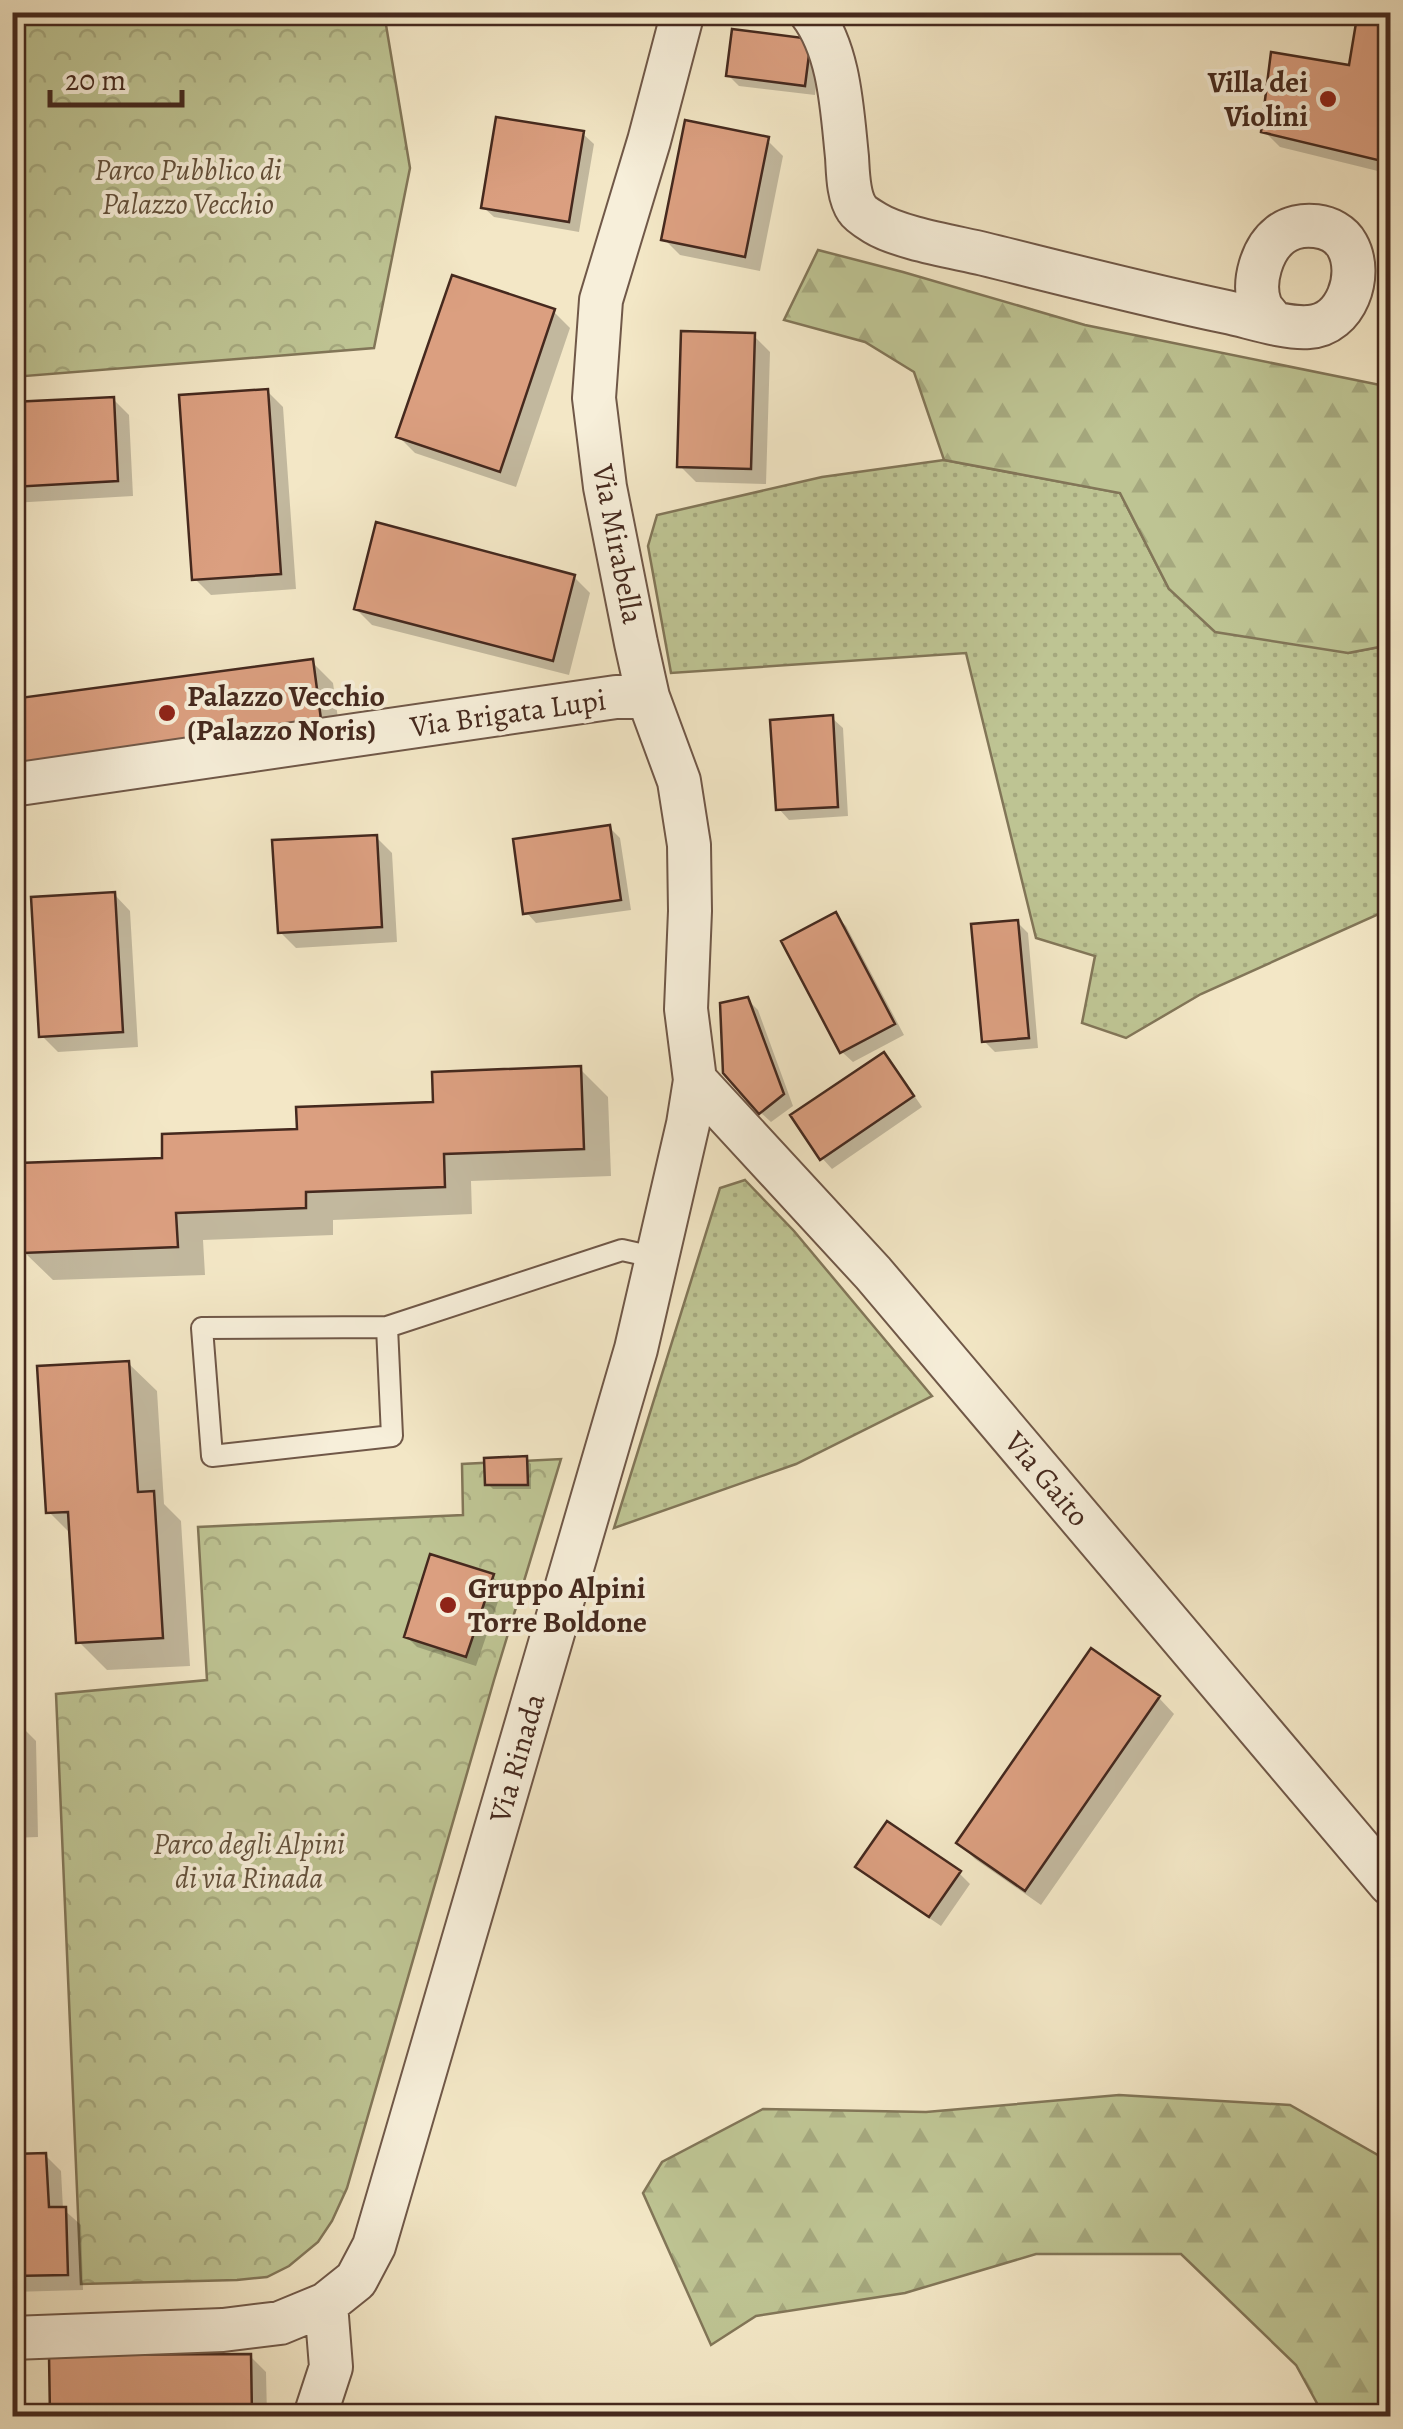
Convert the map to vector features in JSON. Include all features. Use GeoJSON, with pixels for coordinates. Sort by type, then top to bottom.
{"type":"FeatureCollection","features":[{"type":"Feature","properties":{"kind":"street","name":"Via Mirabella"},"geometry":{"type":"LineString","coordinates":[[683,12],[649,141],[600,300],[594,398],[604,487],[648,696],[679,781],[689,844],[686,1009],[694,1080]]}},
{"type":"Feature","properties":{"kind":"street"},"geometry":{"type":"LineString","coordinates":[[810,12],[828,44],[849,183],[857,209],[877,225],[920,239],[1273,322]]}},
{"type":"Feature","properties":{"kind":"street","name":"Via Brigata Lupi"},"geometry":{"type":"LineString","coordinates":[[12,785],[479,716],[648,696]]}},
{"type":"Feature","properties":{"kind":"street","name":"Via Rinada"},"geometry":{"type":"LineString","coordinates":[[326,2304],[356,2280],[374,2246],[636,1349],[688,1124],[694,1080]]}},
{"type":"Feature","properties":{"kind":"street","name":"Via Gaito"},"geometry":{"type":"LineString","coordinates":[[694,1080],[872,1274],[1390,1884]]}},
{"type":"Feature","properties":{"kind":"street"},"geometry":{"type":"LineString","coordinates":[[12,2338],[223,2330],[280,2322],[326,2304],[331,2367],[315,2416]]}},
{"type":"Feature","properties":{"kind":"lane"},"geometry":{"type":"LineString","coordinates":[[387,1327],[392,1436],[212,1456],[202,1328],[387,1327],[622,1250],[658,1258]]}},
{"type":"Feature","properties":{"kind":"green space","name":"Parco Pubblico di Palazzo Vecchio"},"geometry":{"type":"Polygon","coordinates":[[[13,12],[384,13],[410,168],[374,348],[13,377],[13,12]]]}},
{"type":"Feature","properties":{"kind":"green space"},"geometry":{"type":"Polygon","coordinates":[[[818,250],[1085,325],[1390,387],[1390,645],[1348,653],[1215,632],[1169,589],[1120,493],[944,460],[914,372],[865,342],[784,320],[818,250]]]}},
{"type":"Feature","properties":{"kind":"green space"},"geometry":{"type":"Polygon","coordinates":[[[944,460],[1120,493],[1169,589],[1348,653],[1390,645],[1390,909],[1201,994],[1126,1038],[1082,1023],[1095,956],[1036,938],[966,653],[671,673],[648,546],[657,515],[822,477],[944,460]]]}},
{"type":"Feature","properties":{"kind":"green space"},"geometry":{"type":"Polygon","coordinates":[[[745,1180],[794,1231],[932,1396],[796,1464],[614,1528],[720,1188],[745,1180]]]}},
{"type":"Feature","properties":{"kind":"green space","name":"Parco degli Alpini di via Rinada"},"geometry":{"type":"Polygon","coordinates":[[[561,1459],[347,2188],[332,2221],[318,2242],[289,2266],[267,2277],[81,2284],[56,1694],[207,1680],[198,1527],[463,1515],[462,1464],[561,1459]]]}},
{"type":"Feature","properties":{"kind":"green space"},"geometry":{"type":"Polygon","coordinates":[[[1119,2095],[1290,2105],[1390,2162],[1390,2416],[1324,2416],[1296,2365],[1181,2254],[1036,2254],[905,2293],[756,2316],[711,2345],[643,2193],[662,2162],[763,2109],[926,2112],[1119,2095]]]}},
{"type":"Feature","properties":{"kind":"building","name":"Villa dei Violini"},"geometry":{"type":"Polygon","coordinates":[[[1351,12],[1390,12],[1390,163],[1261,132],[1271,52],[1349,65],[1357,17],[1351,12]]]}},
{"type":"Feature","properties":{"kind":"building"},"geometry":{"type":"Polygon","coordinates":[[[732,29],[811,39],[805,86],[726,76],[732,29]]]}},
{"type":"Feature","properties":{"kind":"building"},"geometry":{"type":"Polygon","coordinates":[[[496,117],[584,131],[569,222],[481,208],[496,117]]]}},
{"type":"Feature","properties":{"kind":"building"},"geometry":{"type":"Polygon","coordinates":[[[685,120],[769,137],[745,257],[661,240],[685,120]]]}},
{"type":"Feature","properties":{"kind":"building"},"geometry":{"type":"Polygon","coordinates":[[[452,275],[555,309],[500,472],[396,437],[452,275]]]}},
{"type":"Feature","properties":{"kind":"building"},"geometry":{"type":"Polygon","coordinates":[[[681,331],[755,333],[751,469],[677,467],[681,331]]]}},
{"type":"Feature","properties":{"kind":"building"},"geometry":{"type":"Polygon","coordinates":[[[268,389],[281,574],[192,580],[179,395],[268,389]]]}},
{"type":"Feature","properties":{"kind":"building"},"geometry":{"type":"Polygon","coordinates":[[[114,397],[118,481],[12,487],[12,402],[114,397]]]}},
{"type":"Feature","properties":{"kind":"building"},"geometry":{"type":"Polygon","coordinates":[[[376,522],[575,575],[553,661],[354,609],[376,522]]]}},
{"type":"Feature","properties":{"kind":"building","name":"Palazzo Vecchio (Palazzo Noris)"},"geometry":{"type":"Polygon","coordinates":[[[313,659],[322,727],[12,768],[12,699],[313,659]]]}},
{"type":"Feature","properties":{"kind":"building"},"geometry":{"type":"Polygon","coordinates":[[[833,715],[838,807],[776,810],[770,720],[833,715]]]}},
{"type":"Feature","properties":{"kind":"building"},"geometry":{"type":"Polygon","coordinates":[[[610,825],[621,900],[523,914],[513,839],[610,825]]]}},
{"type":"Feature","properties":{"kind":"building"},"geometry":{"type":"Polygon","coordinates":[[[377,835],[382,927],[278,933],[272,840],[377,835]]]}},
{"type":"Feature","properties":{"kind":"building"},"geometry":{"type":"Polygon","coordinates":[[[115,892],[123,1032],[39,1037],[31,897],[115,892]]]}},
{"type":"Feature","properties":{"kind":"building"},"geometry":{"type":"Polygon","coordinates":[[[836,912],[895,1024],[840,1053],[781,941],[836,912]]]}},
{"type":"Feature","properties":{"kind":"building"},"geometry":{"type":"Polygon","coordinates":[[[1018,920],[1029,1038],[982,1042],[971,924],[1018,920]]]}},
{"type":"Feature","properties":{"kind":"building"},"geometry":{"type":"Polygon","coordinates":[[[748,997],[784,1094],[759,1114],[723,1073],[720,1003],[748,997]]]}},
{"type":"Feature","properties":{"kind":"building"},"geometry":{"type":"Polygon","coordinates":[[[884,1052],[914,1096],[820,1160],[790,1115],[884,1052]]]}},
{"type":"Feature","properties":{"kind":"building"},"geometry":{"type":"Polygon","coordinates":[[[581,1066],[584,1149],[444,1154],[445,1187],[306,1192],[306,1208],[176,1213],[178,1247],[22,1253],[18,1163],[162,1158],[162,1134],[297,1129],[296,1107],[433,1102],[432,1072],[581,1066]]]}},
{"type":"Feature","properties":{"kind":"building"},"geometry":{"type":"Polygon","coordinates":[[[129,1361],[138,1492],[154,1491],[163,1638],[76,1643],[68,1512],[46,1513],[37,1366],[129,1361]]]}},
{"type":"Feature","properties":{"kind":"building"},"geometry":{"type":"Polygon","coordinates":[[[527,1456],[528,1485],[485,1485],[484,1458],[527,1456]]]}},
{"type":"Feature","properties":{"kind":"building","name":"Gruppo Alpini Torre Boldone"},"geometry":{"type":"Polygon","coordinates":[[[430,1554],[494,1574],[466,1657],[404,1637],[430,1554]]]}},
{"type":"Feature","properties":{"kind":"building"},"geometry":{"type":"Polygon","coordinates":[[[1091,1648],[1160,1696],[1025,1891],[956,1843],[1091,1648]]]}},
{"type":"Feature","properties":{"kind":"building"},"geometry":{"type":"Polygon","coordinates":[[[21,1722],[23,1822],[12,1822],[12,1723],[21,1722]]]}},
{"type":"Feature","properties":{"kind":"building"},"geometry":{"type":"Polygon","coordinates":[[[887,1821],[961,1871],[929,1917],[855,1867],[887,1821]]]}},
{"type":"Feature","properties":{"kind":"building"},"geometry":{"type":"Polygon","coordinates":[[[46,2153],[49,2207],[66,2207],[68,2275],[12,2276],[12,2154],[46,2153]]]}},
{"type":"Feature","properties":{"kind":"building"},"geometry":{"type":"Polygon","coordinates":[[[251,2354],[252,2416],[50,2416],[49,2355],[251,2354]]]}},
{"type":"Feature","properties":{"kind":"place","name":"Villa dei Violini"},"geometry":{"type":"Point","coordinates":[1328,99]}},
{"type":"Feature","properties":{"kind":"place","name":"Palazzo Vecchio (Palazzo Noris)"},"geometry":{"type":"Point","coordinates":[167,713]}},
{"type":"Feature","properties":{"kind":"place","name":"Gruppo Alpini Torre Boldone"},"geometry":{"type":"Point","coordinates":[448,1605]}}]}
